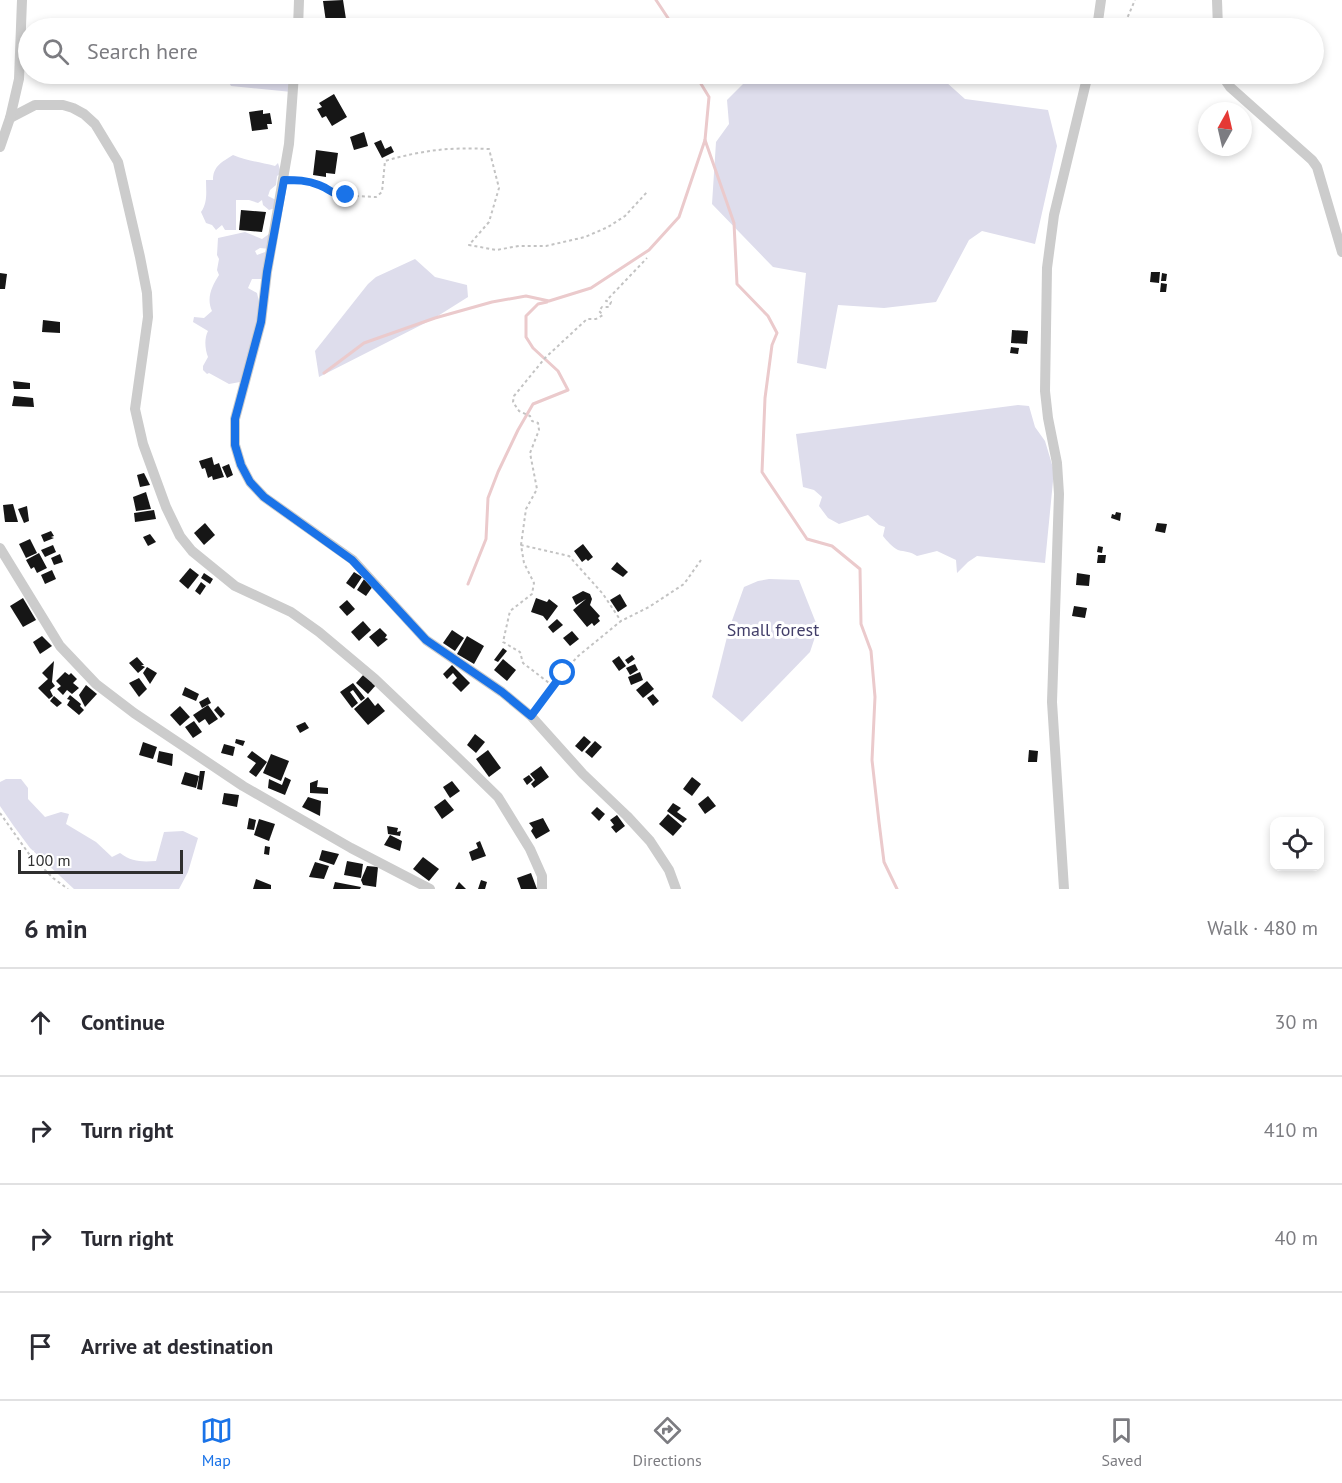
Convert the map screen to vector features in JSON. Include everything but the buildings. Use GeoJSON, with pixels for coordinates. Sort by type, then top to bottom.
{"type":"FeatureCollection","features":[{"type":"Feature","properties":{"kind":"street"},"geometry":{"type":"LineString","coordinates":[[21,18],[22,0]]}},
{"type":"Feature","properties":{"kind":"street"},"geometry":{"type":"LineString","coordinates":[[298,18],[299,0]]}},
{"type":"Feature","properties":{"kind":"street"},"geometry":{"type":"LineString","coordinates":[[1098,18],[1101,0]]}},
{"type":"Feature","properties":{"kind":"street"},"geometry":{"type":"LineString","coordinates":[[1217,0],[1218,18]]}},
{"type":"Feature","properties":{"kind":"street"},"geometry":{"type":"LineString","coordinates":[[0,147],[18,83]]}},
{"type":"Feature","properties":{"kind":"street"},"geometry":{"type":"LineString","coordinates":[[293,84],[289,144],[267,272],[261,322],[235,419],[235,445],[241,465],[250,482],[264,497],[352,560],[426,640],[502,692],[531,716],[583,774],[650,841],[669,870],[676,889]]}},
{"type":"Feature","properties":{"kind":"street"},"geometry":{"type":"LineString","coordinates":[[1064,889],[1052,702],[1059,494],[1057,463],[1045,391],[1047,268],[1054,215],[1086,84]]}},
{"type":"Feature","properties":{"kind":"street"},"geometry":{"type":"LineString","coordinates":[[1228,84],[1317,167],[1342,252]]}},
{"type":"Feature","properties":{"kind":"street"},"geometry":{"type":"LineString","coordinates":[[10,118],[35,105],[63,105],[73,108],[96,124],[118,162],[140,257],[147,301],[148,317],[135,409],[143,444],[166,507],[180,536],[192,551],[235,586],[291,612],[319,632],[375,679],[455,754],[498,797],[530,849],[542,876],[542,889]]}},
{"type":"Feature","properties":{"kind":"street"},"geometry":{"type":"LineString","coordinates":[[0,548],[60,646],[96,684],[134,713],[243,786],[351,848],[430,889]]}},
{"type":"Feature","properties":{"kind":"path"},"geometry":{"type":"LineString","coordinates":[[1127,18],[1135,0]]}},
{"type":"Feature","properties":{"kind":"path"},"geometry":{"type":"LineString","coordinates":[[284,180],[302,180],[320,185],[333,195],[376,197],[382,192],[385,161],[453,147],[489,149],[499,188],[489,222],[469,245],[496,250],[519,246],[546,246],[585,237],[608,227],[624,216],[648,191]]}},
{"type":"Feature","properties":{"kind":"path"},"geometry":{"type":"LineString","coordinates":[[553,686],[523,663],[520,652],[503,642],[510,611],[532,594],[534,583],[524,563],[521,545],[526,509],[537,489],[530,453],[539,430],[538,423],[519,411],[513,402],[514,396],[551,352],[587,319],[596,319],[603,315],[599,311],[602,307],[609,307],[610,302],[606,301],[647,258]]}},
{"type":"Feature","properties":{"kind":"path"},"geometry":{"type":"LineString","coordinates":[[521,545],[569,556],[603,594],[621,621]]}},
{"type":"Feature","properties":{"kind":"path"},"geometry":{"type":"LineString","coordinates":[[531,716],[577,657],[621,621],[649,607],[684,584],[701,560]]}},
{"type":"Feature","properties":{"kind":"path"},"geometry":{"type":"LineString","coordinates":[[0,813],[29,854],[53,878],[68,889]]}},
{"type":"Feature","properties":{"kind":"green space"},"geometry":{"type":"Polygon","coordinates":[[[230,84],[292,84],[292,92],[231,86],[230,84]]]}},
{"type":"Feature","properties":{"kind":"green space"},"geometry":{"type":"Polygon","coordinates":[[[743,84],[948,84],[965,99],[1048,110],[1057,146],[1035,244],[982,231],[969,240],[936,302],[884,308],[838,305],[826,369],[797,363],[806,273],[773,267],[712,204],[716,142],[729,124],[727,100],[743,84]]]}},
{"type":"Feature","properties":{"kind":"green space"},"geometry":{"type":"Polygon","coordinates":[[[233,155],[275,166],[278,163],[281,173],[277,176],[276,185],[270,190],[268,196],[276,200],[278,207],[269,210],[263,205],[262,200],[258,203],[236,200],[236,230],[225,230],[222,225],[216,230],[212,225],[206,223],[201,212],[206,200],[206,180],[213,180],[216,168],[233,155]]]}},
{"type":"Feature","properties":{"kind":"green space"},"geometry":{"type":"Polygon","coordinates":[[[245,232],[262,239],[269,234],[270,249],[260,248],[255,251],[257,255],[265,252],[264,279],[252,279],[248,288],[257,293],[258,327],[240,382],[229,384],[203,370],[208,357],[205,344],[208,331],[193,322],[194,317],[204,318],[212,311],[210,297],[219,275],[217,270],[218,238],[245,232]]]}},
{"type":"Feature","properties":{"kind":"green space"},"geometry":{"type":"Polygon","coordinates":[[[415,259],[435,277],[467,285],[468,297],[433,319],[319,377],[315,351],[368,284],[376,277],[415,259]]]}},
{"type":"Feature","properties":{"kind":"green space"},"geometry":{"type":"Polygon","coordinates":[[[1018,405],[1029,406],[1035,427],[1045,441],[1054,471],[1045,563],[977,556],[957,573],[956,560],[937,551],[917,556],[896,549],[883,536],[885,527],[879,525],[868,515],[839,524],[828,518],[819,506],[822,497],[814,490],[803,487],[796,434],[1018,405]]]}},
{"type":"Feature","properties":{"kind":"green space","name":"Small forest"},"geometry":{"type":"Polygon","coordinates":[[[769,579],[799,580],[818,628],[810,652],[742,722],[712,697],[729,629],[744,587],[769,579]]]}},
{"type":"Feature","properties":{"kind":"green space"},"geometry":{"type":"Polygon","coordinates":[[[6,779],[21,779],[28,788],[28,799],[45,817],[61,812],[69,814],[66,824],[96,842],[112,857],[120,853],[137,861],[156,861],[164,832],[183,831],[198,838],[188,872],[179,889],[74,889],[30,848],[0,806],[0,782],[6,779]]]}},
{"type":"Feature","properties":{"kind":"waterway"},"geometry":{"type":"LineString","coordinates":[[656,0],[668,18]]}},
{"type":"Feature","properties":{"kind":"waterway"},"geometry":{"type":"LineString","coordinates":[[324,373],[364,343],[435,318],[492,302],[526,296],[549,301],[591,288],[649,250],[679,217],[705,140],[709,97],[701,84]]}},
{"type":"Feature","properties":{"kind":"waterway"},"geometry":{"type":"LineString","coordinates":[[705,140],[734,223],[737,284],[768,316],[777,333],[772,345],[765,398],[762,472],[807,539],[832,546],[860,569],[861,624],[871,651],[875,697],[872,760],[879,822],[884,862],[897,889]]}},
{"type":"Feature","properties":{"kind":"waterway"},"geometry":{"type":"LineString","coordinates":[[468,584],[486,539],[488,498],[518,430],[533,404],[568,390],[558,371],[533,348],[526,337],[526,316],[538,304],[547,302]]}},
{"type":"Feature","properties":{"kind":"route"},"geometry":{"type":"LineString","coordinates":[[346,195],[333,195],[320,185],[302,180],[284,180],[267,272],[261,322],[235,419],[235,445],[241,465],[250,482],[264,497],[329,541],[352,560],[426,640],[502,692],[531,716],[563,673]]}}]}
